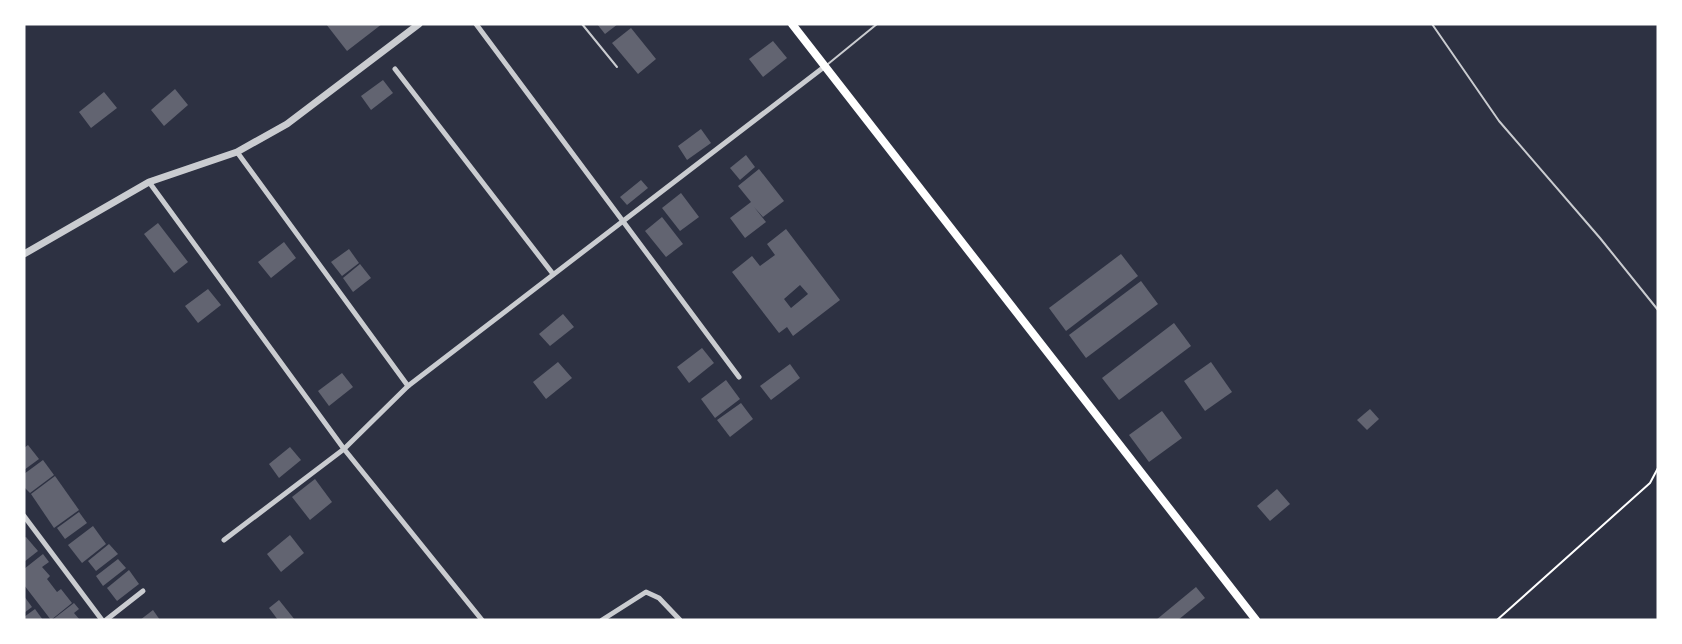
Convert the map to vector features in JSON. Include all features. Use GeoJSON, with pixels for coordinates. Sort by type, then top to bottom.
{"type":"FeatureCollection","features":[{"type":"Feature","properties":{"kind":"main road"},"geometry":{"type":"LineString","coordinates":[[792,24],[1256,620]]}},
{"type":"Feature","properties":{"kind":"street"},"geometry":{"type":"LineString","coordinates":[[24,254],[148,182],[237,152],[287,124],[419,24]]}},
{"type":"Feature","properties":{"kind":"street"},"geometry":{"type":"LineString","coordinates":[[476,24],[739,377]]}},
{"type":"Feature","properties":{"kind":"street"},"geometry":{"type":"LineString","coordinates":[[224,540],[344,449],[408,386],[824,68]]}},
{"type":"Feature","properties":{"kind":"street"},"geometry":{"type":"LineString","coordinates":[[395,69],[553,274]]}},
{"type":"Feature","properties":{"kind":"street"},"geometry":{"type":"LineString","coordinates":[[237,152],[408,386]]}},
{"type":"Feature","properties":{"kind":"street"},"geometry":{"type":"LineString","coordinates":[[148,182],[344,449],[482,620]]}},
{"type":"Feature","properties":{"kind":"street"},"geometry":{"type":"LineString","coordinates":[[24,516],[104,620],[143,591]]}},
{"type":"Feature","properties":{"kind":"street"},"geometry":{"type":"LineString","coordinates":[[602,620],[646,592],[659,598],[680,620]]}},
{"type":"Feature","properties":{"kind":"lane"},"geometry":{"type":"LineString","coordinates":[[582,24],[617,67]]}},
{"type":"Feature","properties":{"kind":"lane"},"geometry":{"type":"LineString","coordinates":[[824,68],[876,24]]}},
{"type":"Feature","properties":{"kind":"lane"},"geometry":{"type":"LineString","coordinates":[[1432,24],[1499,121],[1600,238],[1658,310]]}},
{"type":"Feature","properties":{"kind":"path"},"geometry":{"type":"LineString","coordinates":[[1497,620],[1650,483],[1658,468]]}},
{"type":"Feature","properties":{"kind":"building"},"geometry":{"type":"Polygon","coordinates":[[[326,24],[382,24],[347,51],[326,24]]]}},
{"type":"Feature","properties":{"kind":"building"},"geometry":{"type":"Polygon","coordinates":[[[597,24],[618,24],[605,34],[597,24]]]}},
{"type":"Feature","properties":{"kind":"building"},"geometry":{"type":"Polygon","coordinates":[[[631,28],[656,59],[638,74],[612,43],[631,28]]]}},
{"type":"Feature","properties":{"kind":"building"},"geometry":{"type":"Polygon","coordinates":[[[773,41],[787,58],[763,77],[749,59],[773,41]]]}},
{"type":"Feature","properties":{"kind":"building"},"geometry":{"type":"Polygon","coordinates":[[[383,80],[393,93],[371,110],[361,96],[383,80]]]}},
{"type":"Feature","properties":{"kind":"building"},"geometry":{"type":"Polygon","coordinates":[[[175,89],[188,105],[164,126],[151,110],[175,89]]]}},
{"type":"Feature","properties":{"kind":"building"},"geometry":{"type":"Polygon","coordinates":[[[104,92],[117,108],[91,128],[79,112],[104,92]]]}},
{"type":"Feature","properties":{"kind":"building"},"geometry":{"type":"Polygon","coordinates":[[[701,129],[711,143],[687,160],[678,146],[701,129]]]}},
{"type":"Feature","properties":{"kind":"building"},"geometry":{"type":"Polygon","coordinates":[[[746,155],[755,167],[740,180],[730,168],[746,155]]]}},
{"type":"Feature","properties":{"kind":"building"},"geometry":{"type":"Polygon","coordinates":[[[759,169],[784,201],[763,217],[754,207],[766,222],[745,238],[730,218],[751,202],[738,186],[759,169]]]}},
{"type":"Feature","properties":{"kind":"building"},"geometry":{"type":"Polygon","coordinates":[[[641,180],[648,188],[627,205],[620,197],[641,180]]]}},
{"type":"Feature","properties":{"kind":"building"},"geometry":{"type":"Polygon","coordinates":[[[681,193],[699,217],[680,231],[662,208],[681,193]]]}},
{"type":"Feature","properties":{"kind":"building"},"geometry":{"type":"Polygon","coordinates":[[[662,217],[683,244],[666,257],[645,231],[662,217]]]}},
{"type":"Feature","properties":{"kind":"building"},"geometry":{"type":"Polygon","coordinates":[[[158,223],[188,262],[174,273],[144,234],[158,223]]]}},
{"type":"Feature","properties":{"kind":"building"},"geometry":{"type":"Polygon","coordinates":[[[786,229],[840,300],[793,336],[787,327],[779,333],[732,272],[752,256],[760,266],[775,255],[767,244],[786,229]],[[800,285],[784,299],[791,308],[808,294],[800,285]]]}},
{"type":"Feature","properties":{"kind":"building"},"geometry":{"type":"Polygon","coordinates":[[[284,242],[296,258],[271,278],[258,262],[284,242]]]}},
{"type":"Feature","properties":{"kind":"building"},"geometry":{"type":"Polygon","coordinates":[[[349,249],[359,263],[342,276],[331,262],[349,249]]]}},
{"type":"Feature","properties":{"kind":"building"},"geometry":{"type":"Polygon","coordinates":[[[1121,254],[1138,276],[1066,331],[1049,308],[1121,254]]]}},
{"type":"Feature","properties":{"kind":"building"},"geometry":{"type":"Polygon","coordinates":[[[360,264],[371,278],[353,292],[343,278],[360,264]]]}},
{"type":"Feature","properties":{"kind":"building"},"geometry":{"type":"Polygon","coordinates":[[[1141,281],[1158,304],[1086,358],[1069,335],[1141,281]]]}},
{"type":"Feature","properties":{"kind":"building"},"geometry":{"type":"Polygon","coordinates":[[[208,289],[221,305],[198,323],[185,306],[208,289]]]}},
{"type":"Feature","properties":{"kind":"building"},"geometry":{"type":"Polygon","coordinates":[[[563,314],[574,327],[550,346],[539,334],[563,314]]]}},
{"type":"Feature","properties":{"kind":"building"},"geometry":{"type":"Polygon","coordinates":[[[1174,323],[1191,346],[1119,400],[1102,378],[1174,323]]]}},
{"type":"Feature","properties":{"kind":"building"},"geometry":{"type":"Polygon","coordinates":[[[702,348],[714,363],[689,383],[677,367],[702,348]]]}},
{"type":"Feature","properties":{"kind":"building"},"geometry":{"type":"Polygon","coordinates":[[[558,362],[572,378],[546,399],[533,382],[558,362]]]}},
{"type":"Feature","properties":{"kind":"building"},"geometry":{"type":"Polygon","coordinates":[[[1211,362],[1232,392],[1205,411],[1184,381],[1211,362]]]}},
{"type":"Feature","properties":{"kind":"building"},"geometry":{"type":"Polygon","coordinates":[[[790,364],[800,378],[771,400],[760,386],[790,364]]]}},
{"type":"Feature","properties":{"kind":"building"},"geometry":{"type":"Polygon","coordinates":[[[342,373],[353,387],[329,406],[318,391],[342,373]]]}},
{"type":"Feature","properties":{"kind":"building"},"geometry":{"type":"Polygon","coordinates":[[[726,380],[740,399],[715,418],[701,399],[726,380]]]}},
{"type":"Feature","properties":{"kind":"building"},"geometry":{"type":"Polygon","coordinates":[[[741,403],[753,419],[730,437],[717,420],[741,403]]]}},
{"type":"Feature","properties":{"kind":"building"},"geometry":{"type":"Polygon","coordinates":[[[1370,409],[1379,419],[1367,430],[1357,420],[1370,409]]]}},
{"type":"Feature","properties":{"kind":"building"},"geometry":{"type":"Polygon","coordinates":[[[1162,411],[1182,438],[1149,462],[1129,435],[1162,411]]]}},
{"type":"Feature","properties":{"kind":"building"},"geometry":{"type":"Polygon","coordinates":[[[28,445],[39,459],[24,470],[24,448],[28,445]]]}},
{"type":"Feature","properties":{"kind":"building"},"geometry":{"type":"Polygon","coordinates":[[[290,447],[301,460],[279,478],[269,464],[290,447]]]}},
{"type":"Feature","properties":{"kind":"building"},"geometry":{"type":"Polygon","coordinates":[[[43,460],[54,475],[30,493],[24,487],[24,474],[43,460]]]}},
{"type":"Feature","properties":{"kind":"building"},"geometry":{"type":"Polygon","coordinates":[[[55,476],[79,510],[54,528],[31,494],[55,476]]]}},
{"type":"Feature","properties":{"kind":"building"},"geometry":{"type":"Polygon","coordinates":[[[315,479],[332,502],[310,520],[292,497],[315,479]]]}},
{"type":"Feature","properties":{"kind":"building"},"geometry":{"type":"Polygon","coordinates":[[[1277,489],[1290,504],[1270,521],[1257,506],[1277,489]]]}},
{"type":"Feature","properties":{"kind":"building"},"geometry":{"type":"Polygon","coordinates":[[[79,512],[87,523],[65,539],[57,528],[79,512]]]}},
{"type":"Feature","properties":{"kind":"building"},"geometry":{"type":"Polygon","coordinates":[[[93,526],[106,544],[82,563],[68,545],[93,526]]]}},
{"type":"Feature","properties":{"kind":"building"},"geometry":{"type":"Polygon","coordinates":[[[290,535],[304,553],[281,572],[267,554],[290,535]]]}},
{"type":"Feature","properties":{"kind":"building"},"geometry":{"type":"Polygon","coordinates":[[[26,537],[38,551],[24,562],[24,538],[26,537]]]}},
{"type":"Feature","properties":{"kind":"building"},"geometry":{"type":"Polygon","coordinates":[[[109,544],[118,554],[96,571],[88,561],[109,544]]]}},
{"type":"Feature","properties":{"kind":"building"},"geometry":{"type":"Polygon","coordinates":[[[43,554],[49,562],[42,567],[50,576],[47,579],[57,592],[61,589],[72,603],[51,620],[24,585],[24,569],[43,554]]]}},
{"type":"Feature","properties":{"kind":"building"},"geometry":{"type":"Polygon","coordinates":[[[118,559],[126,568],[103,586],[96,576],[118,559]]]}},
{"type":"Feature","properties":{"kind":"building"},"geometry":{"type":"Polygon","coordinates":[[[129,570],[139,584],[117,601],[107,588],[129,570]]]}},
{"type":"Feature","properties":{"kind":"building"},"geometry":{"type":"Polygon","coordinates":[[[1196,587],[1205,598],[1178,620],[1156,620],[1196,587]]]}},
{"type":"Feature","properties":{"kind":"building"},"geometry":{"type":"Polygon","coordinates":[[[24,596],[32,607],[24,613],[24,596]]]}},
{"type":"Feature","properties":{"kind":"building"},"geometry":{"type":"Polygon","coordinates":[[[279,600],[295,620],[278,620],[269,608],[279,600]]]}},
{"type":"Feature","properties":{"kind":"building"},"geometry":{"type":"Polygon","coordinates":[[[74,603],[79,609],[74,613],[80,620],[52,620],[74,603]]]}},
{"type":"Feature","properties":{"kind":"building"},"geometry":{"type":"Polygon","coordinates":[[[35,609],[43,620],[24,620],[24,617],[35,609]]]}},
{"type":"Feature","properties":{"kind":"building"},"geometry":{"type":"Polygon","coordinates":[[[153,610],[160,620],[140,620],[153,610]]]}}]}
